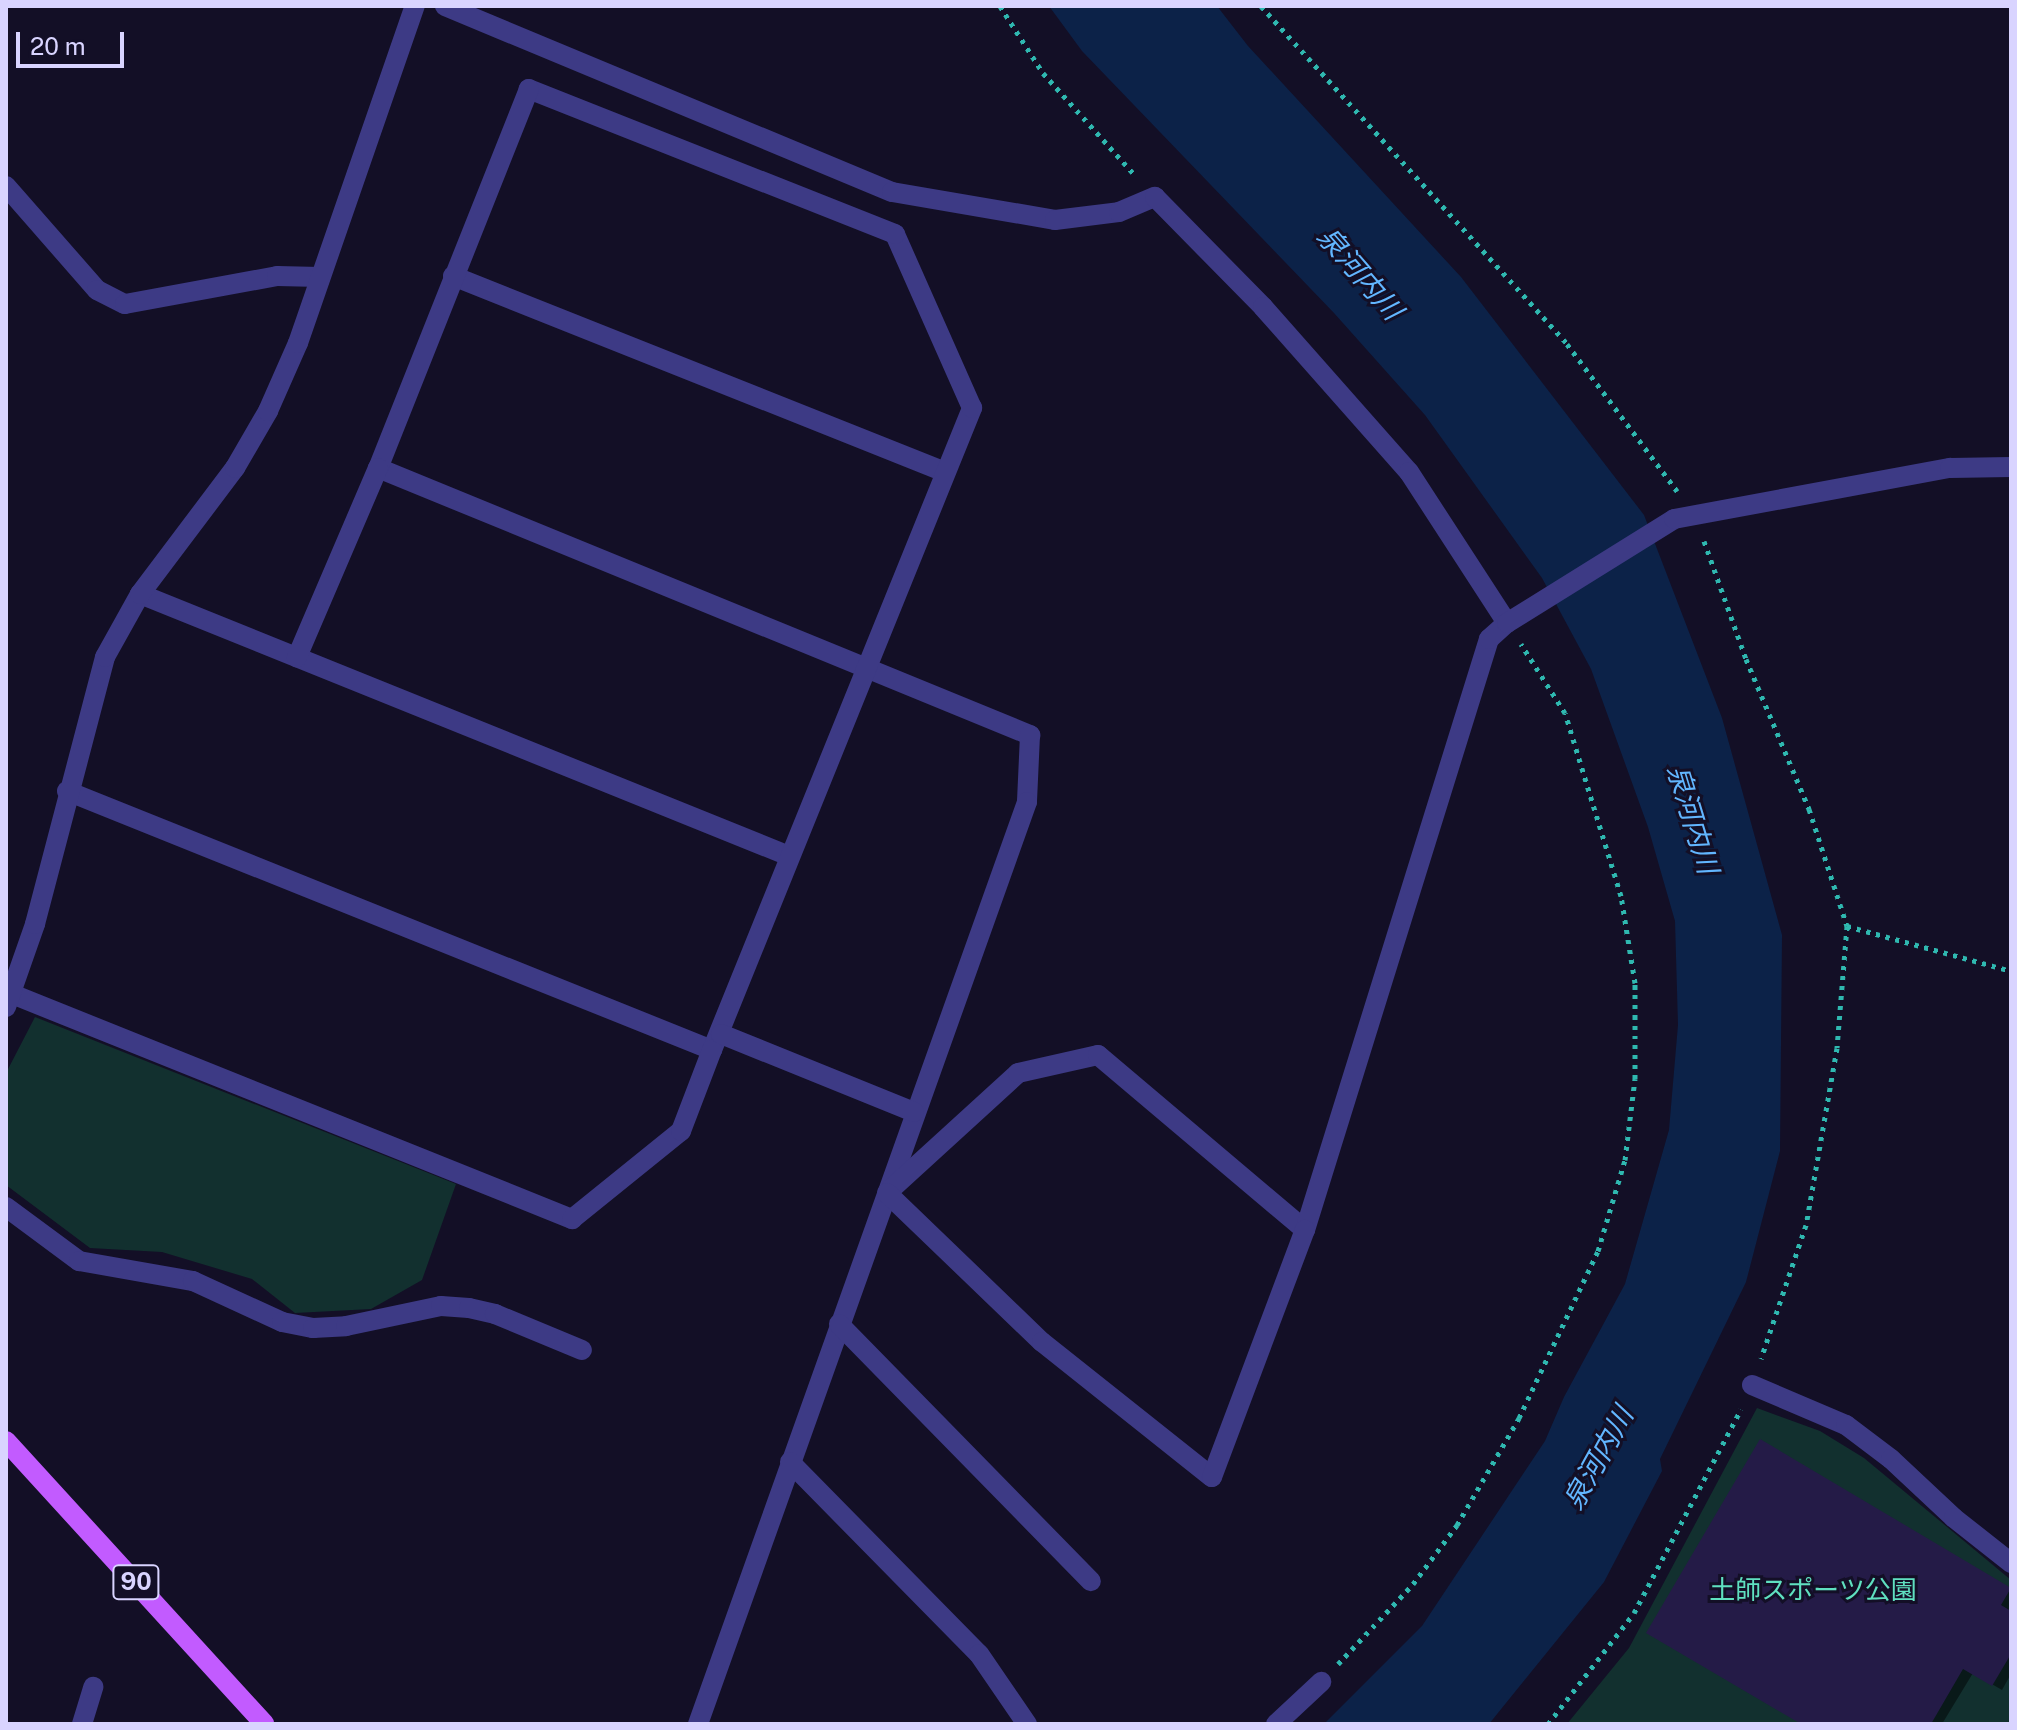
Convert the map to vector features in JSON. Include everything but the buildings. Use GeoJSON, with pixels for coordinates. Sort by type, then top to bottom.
{"type":"FeatureCollection","features":[{"type":"Feature","properties":{"kind":"main road","name":"90"},"geometry":{"type":"LineString","coordinates":[[6,1441],[264,1724]]}},
{"type":"Feature","properties":{"kind":"street"},"geometry":{"type":"LineString","coordinates":[[297,657],[378,468],[529,89],[895,234],[972,408],[789,856],[681,1131],[572,1219],[9,1001],[35,924],[67,791],[105,657],[140,594],[235,468],[268,411],[298,343],[415,6]]}},
{"type":"Feature","properties":{"kind":"street"},"geometry":{"type":"LineString","coordinates":[[445,6],[892,192],[1055,220],[1119,212],[1155,197],[1263,307],[1409,472],[1516,618]]}},
{"type":"Feature","properties":{"kind":"street"},"geometry":{"type":"LineString","coordinates":[[6,186],[97,290],[125,304],[277,276],[320,277]]}},
{"type":"Feature","properties":{"kind":"street"},"geometry":{"type":"LineString","coordinates":[[453,276],[945,472]]}},
{"type":"Feature","properties":{"kind":"street"},"geometry":{"type":"LineString","coordinates":[[887,1193],[1042,1342],[1212,1477],[1305,1230],[1489,639],[1516,618],[1674,519],[1950,468],[2011,467]]}},
{"type":"Feature","properties":{"kind":"street"},"geometry":{"type":"LineString","coordinates":[[378,468],[867,665],[1030,735],[1027,802],[698,1724]]}},
{"type":"Feature","properties":{"kind":"street"},"geometry":{"type":"LineString","coordinates":[[140,594],[789,856]]}},
{"type":"Feature","properties":{"kind":"street"},"geometry":{"type":"LineString","coordinates":[[67,791],[716,1042],[914,1112]]}},
{"type":"Feature","properties":{"kind":"street"},"geometry":{"type":"LineString","coordinates":[[887,1193],[1018,1073],[1098,1055],[1305,1230]]}},
{"type":"Feature","properties":{"kind":"street"},"geometry":{"type":"LineString","coordinates":[[6,1207],[79,1261],[193,1281],[282,1322],[313,1328],[346,1326],[441,1306],[469,1308],[495,1314],[582,1350]]}},
{"type":"Feature","properties":{"kind":"street"},"geometry":{"type":"LineString","coordinates":[[839,1324],[1091,1581]]}},
{"type":"Feature","properties":{"kind":"street"},"geometry":{"type":"LineString","coordinates":[[1752,1385],[1846,1425],[1891,1459],[1954,1518],[2011,1563]]}},
{"type":"Feature","properties":{"kind":"street"},"geometry":{"type":"LineString","coordinates":[[790,1462],[979,1654],[1027,1724]]}},
{"type":"Feature","properties":{"kind":"street"},"geometry":{"type":"LineString","coordinates":[[1276,1724],[1321,1682]]}},
{"type":"Feature","properties":{"kind":"street"},"geometry":{"type":"LineString","coordinates":[[82,1724],[93,1687]]}},
{"type":"Feature","properties":{"kind":"path"},"geometry":{"type":"LineString","coordinates":[[1000,6],[1043,73],[1155,197]]}},
{"type":"Feature","properties":{"kind":"path"},"geometry":{"type":"LineString","coordinates":[[1261,6],[1567,344],[1695,515],[1746,659],[1809,809],[1847,926],[1837,1048],[1806,1225],[1752,1385],[1711,1473],[1634,1613],[1548,1724]]}},
{"type":"Feature","properties":{"kind":"path"},"geometry":{"type":"LineString","coordinates":[[1321,1682],[1413,1584],[1457,1525],[1519,1418],[1567,1322],[1598,1251],[1625,1160],[1635,1079],[1635,983],[1621,896],[1565,713],[1516,618]]}},
{"type":"Feature","properties":{"kind":"path"},"geometry":{"type":"LineString","coordinates":[[1847,926],[2011,971]]}},
{"type":"Feature","properties":{"kind":"green space"},"geometry":{"type":"Polygon","coordinates":[[[35,1017],[456,1184],[422,1280],[371,1309],[295,1313],[252,1279],[162,1252],[90,1248],[6,1185],[6,1073],[35,1017]]]}},
{"type":"Feature","properties":{"kind":"green space","name":"土師スポーツ公園"},"geometry":{"type":"Polygon","coordinates":[[[1757,1408],[1820,1431],[1864,1458],[2011,1580],[2011,1724],[1567,1724],[1629,1648],[1757,1408]]]}},
{"type":"Feature","properties":{"kind":"water","name":"泉河内川"},"geometry":{"type":"Polygon","coordinates":[[[1049,6],[1217,6],[1248,46],[1461,277],[1644,515],[1722,718],[1782,935],[1780,1151],[1746,1282],[1660,1459],[1662,1471],[1604,1582],[1489,1724],[1324,1724],[1422,1626],[1545,1441],[1564,1397],[1625,1284],[1669,1130],[1678,1025],[1675,921],[1648,827],[1591,669],[1542,578],[1425,415],[1334,313],[1082,51],[1049,6]]]}}]}
